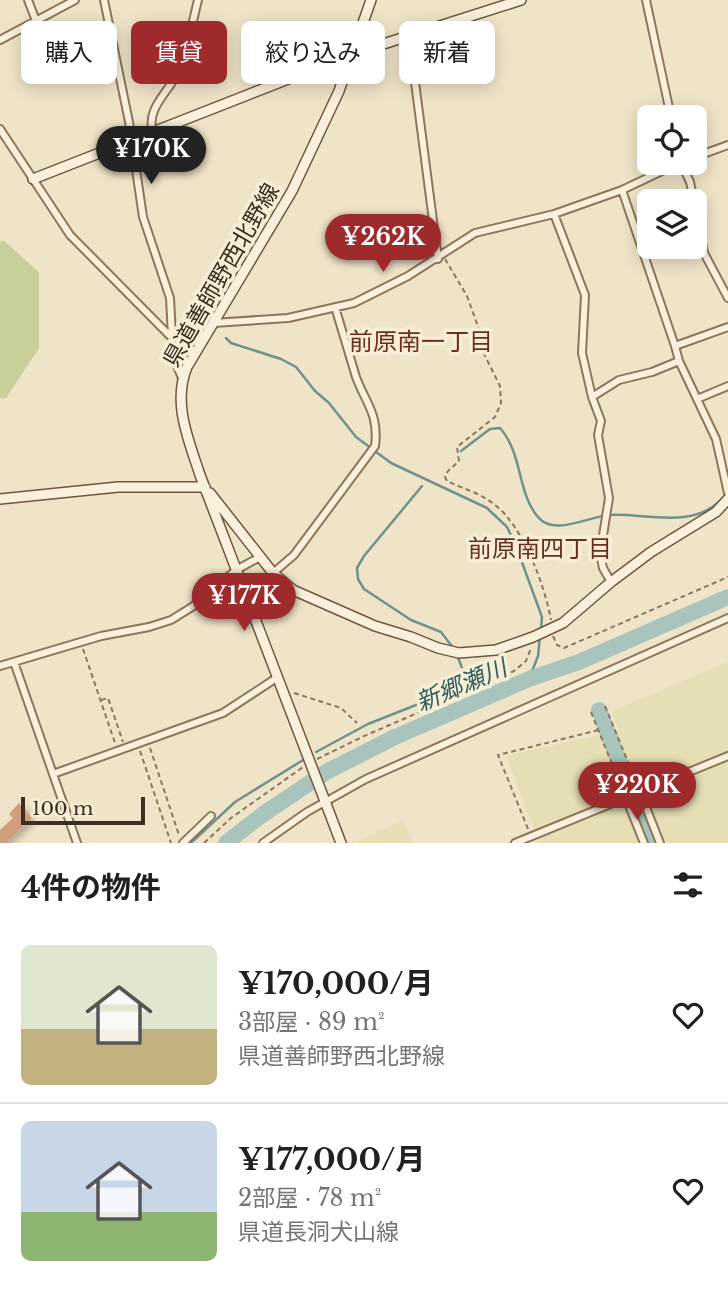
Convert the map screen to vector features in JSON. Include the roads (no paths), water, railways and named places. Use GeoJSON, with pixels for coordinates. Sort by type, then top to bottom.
{"type":"FeatureCollection","features":[{"type":"Feature","properties":{"kind":"main road","name":"県道善師野西北野線"},"geometry":{"type":"LineString","coordinates":[[363,21],[370,0]]}},
{"type":"Feature","properties":{"kind":"main road"},"geometry":{"type":"LineString","coordinates":[[453,21],[521,0]]}},
{"type":"Feature","properties":{"kind":"main road"},"geometry":{"type":"LineString","coordinates":[[33,179],[275,84]]}},
{"type":"Feature","properties":{"kind":"main road","name":"県道善師野西北野線"},"geometry":{"type":"LineString","coordinates":[[341,84],[292,191],[204,339],[182,378],[180,388],[183,416],[205,486],[341,843]]}},
{"type":"Feature","properties":{"kind":"main road"},"geometry":{"type":"LineString","coordinates":[[0,499],[118,487],[205,486],[260,558],[293,590],[375,626],[455,653],[496,650],[563,623],[611,582],[651,552],[716,512],[728,499]]}},
{"type":"Feature","properties":{"kind":"street"},"geometry":{"type":"LineString","coordinates":[[28,0],[36,21],[75,0]]}},
{"type":"Feature","properties":{"kind":"street"},"geometry":{"type":"LineString","coordinates":[[104,0],[123,91],[143,217],[172,308],[173,356],[182,378]]}},
{"type":"Feature","properties":{"kind":"street"},"geometry":{"type":"LineString","coordinates":[[152,132],[150,125],[153,112],[176,77],[198,0]]}},
{"type":"Feature","properties":{"kind":"street"},"geometry":{"type":"LineString","coordinates":[[646,0],[668,105]]}},
{"type":"Feature","properties":{"kind":"street"},"geometry":{"type":"LineString","coordinates":[[0,40],[21,29]]}},
{"type":"Feature","properties":{"kind":"street"},"geometry":{"type":"LineString","coordinates":[[416,84],[440,257]]}},
{"type":"Feature","properties":{"kind":"street"},"geometry":{"type":"LineString","coordinates":[[0,129],[70,235],[172,338]]}},
{"type":"Feature","properties":{"kind":"street"},"geometry":{"type":"LineString","coordinates":[[707,153],[728,145]]}},
{"type":"Feature","properties":{"kind":"street"},"geometry":{"type":"LineString","coordinates":[[212,325],[288,318],[367,298],[485,229],[554,214],[622,190],[654,175]]}},
{"type":"Feature","properties":{"kind":"street"},"geometry":{"type":"LineString","coordinates":[[622,190],[679,362],[716,439],[728,493]]}},
{"type":"Feature","properties":{"kind":"street"},"geometry":{"type":"LineString","coordinates":[[554,214],[585,295],[582,353],[592,397],[601,421],[598,435],[609,498],[600,554],[603,568],[611,582]]}},
{"type":"Feature","properties":{"kind":"street"},"geometry":{"type":"LineString","coordinates":[[707,259],[728,298]]}},
{"type":"Feature","properties":{"kind":"street"},"geometry":{"type":"LineString","coordinates":[[273,573],[294,555],[375,446],[375,415],[357,380],[335,307]]}},
{"type":"Feature","properties":{"kind":"street"},"geometry":{"type":"LineString","coordinates":[[675,346],[728,327]]}},
{"type":"Feature","properties":{"kind":"street"},"geometry":{"type":"LineString","coordinates":[[592,397],[619,380],[679,362]]}},
{"type":"Feature","properties":{"kind":"street"},"geometry":{"type":"LineString","coordinates":[[697,399],[728,386]]}},
{"type":"Feature","properties":{"kind":"street"},"geometry":{"type":"LineString","coordinates":[[0,666],[81,641],[171,620],[192,607],[236,570],[260,558]]}},
{"type":"Feature","properties":{"kind":"street"},"geometry":{"type":"LineString","coordinates":[[262,843],[366,779],[728,618]]}},
{"type":"Feature","properties":{"kind":"street"},"geometry":{"type":"LineString","coordinates":[[14,662],[77,843]]}},
{"type":"Feature","properties":{"kind":"street"},"geometry":{"type":"LineString","coordinates":[[53,774],[223,713],[278,677]]}},
{"type":"Feature","properties":{"kind":"street"},"geometry":{"type":"LineString","coordinates":[[515,843],[728,756]]}},
{"type":"Feature","properties":{"kind":"street"},"geometry":{"type":"LineString","coordinates":[[640,792],[660,843]]}},
{"type":"Feature","properties":{"kind":"street"},"geometry":{"type":"LineString","coordinates":[[625,798],[644,843]]}},
{"type":"Feature","properties":{"kind":"street"},"geometry":{"type":"LineString","coordinates":[[182,843],[211,816]]}},
{"type":"Feature","properties":{"kind":"waterway"},"geometry":{"type":"LineString","coordinates":[[226,338],[231,343],[281,359],[296,367],[356,437],[391,463],[487,508],[507,527],[516,546],[542,617],[541,629]]}},
{"type":"Feature","properties":{"kind":"waterway"},"geometry":{"type":"LineString","coordinates":[[461,451],[490,429],[500,428],[513,450],[531,507],[545,523],[553,525],[572,524],[610,515],[667,518],[695,515],[720,501],[728,507]]}},
{"type":"Feature","properties":{"kind":"waterway"},"geometry":{"type":"LineString","coordinates":[[422,486],[364,556],[357,568],[358,579],[364,589],[411,620],[441,632],[454,649]]}},
{"type":"Feature","properties":{"kind":"waterway","name":"新郷瀬川"},"geometry":{"type":"LineString","coordinates":[[226,843],[326,772],[395,737],[529,679],[579,662],[728,597]]}},
{"type":"Feature","properties":{"kind":"waterway"},"geometry":{"type":"LineString","coordinates":[[529,679],[538,656],[540,636]]}},
{"type":"Feature","properties":{"kind":"waterway"},"geometry":{"type":"LineString","coordinates":[[316,752],[368,724],[459,688],[464,683],[464,673],[457,655]]}},
{"type":"Feature","properties":{"kind":"waterway"},"geometry":{"type":"LineString","coordinates":[[599,710],[651,843]]}},
{"type":"Feature","properties":{"kind":"waterway"},"geometry":{"type":"LineString","coordinates":[[191,843],[235,802],[303,760]]}},
{"type":"Feature","properties":{"kind":"district","name":"前原南一丁目"},"geometry":{"type":"Point","coordinates":[421,341]}},
{"type":"Feature","properties":{"kind":"district","name":"前原南四丁目"},"geometry":{"type":"Point","coordinates":[540,548]}}]}
